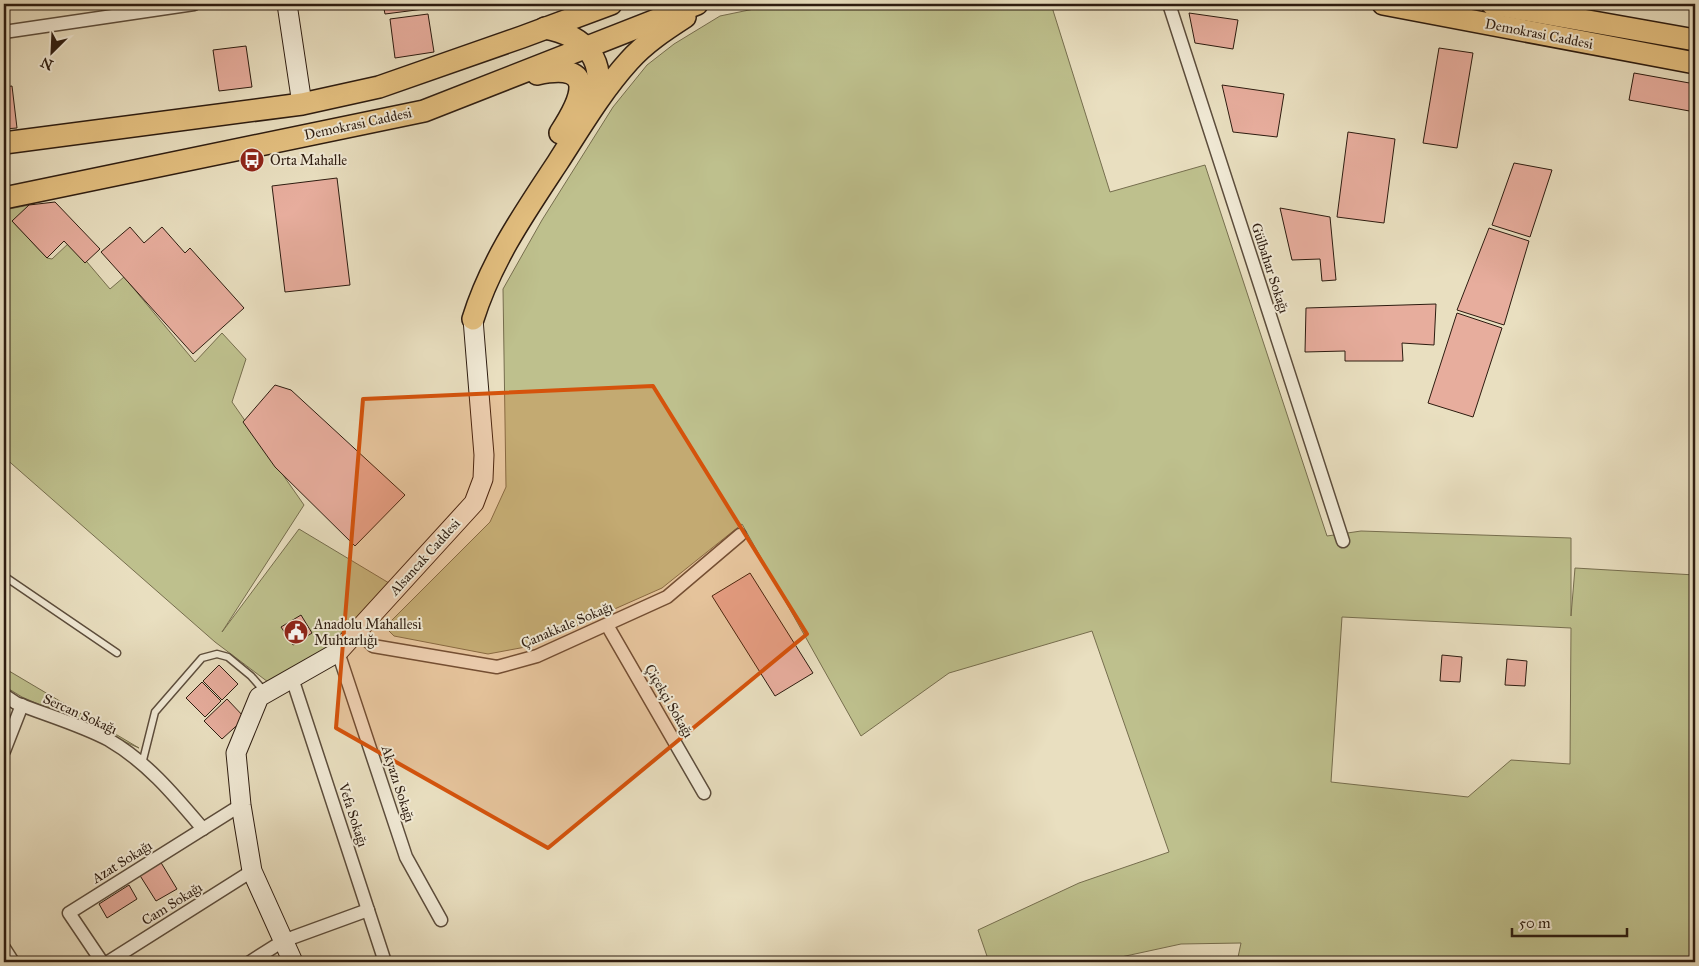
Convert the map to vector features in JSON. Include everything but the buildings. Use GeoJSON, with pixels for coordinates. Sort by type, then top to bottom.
{"type":"FeatureCollection","features":[{"type":"Feature","properties":{"kind":"main road","name":"Demokrasi Caddesi"},"geometry":{"type":"LineString","coordinates":[[4,198],[424,111],[697,4]]}},
{"type":"Feature","properties":{"kind":"main road"},"geometry":{"type":"LineString","coordinates":[[473,319],[488,275],[590,112],[630,60],[656,36],[705,4]]}},
{"type":"Feature","properties":{"kind":"main road","name":"Demokrasi Caddesi"},"geometry":{"type":"LineString","coordinates":[[1383,4],[1695,64]]}},
{"type":"Feature","properties":{"kind":"main road","name":"Demokrasi Caddesi"},"geometry":{"type":"LineString","coordinates":[[1492,4],[1695,40]]}},
{"type":"Feature","properties":{"kind":"main road"},"geometry":{"type":"LineString","coordinates":[[1540,4],[1599,23]]}},
{"type":"Feature","properties":{"kind":"main road"},"geometry":{"type":"LineString","coordinates":[[4,143],[302,104],[379,87],[545,28],[602,5]]}},
{"type":"Feature","properties":{"kind":"main road"},"geometry":{"type":"LineString","coordinates":[[545,28],[560,31],[575,39],[585,47],[594,59],[599,74],[600,86],[590,112]]}},
{"type":"Feature","properties":{"kind":"main road"},"geometry":{"type":"LineString","coordinates":[[473,319],[472,290],[476,272],[483,257],[577,105],[581,93],[580,84],[568,71],[557,70],[492,84]]}},
{"type":"Feature","properties":{"kind":"main road"},"geometry":{"type":"LineString","coordinates":[[302,104],[305,113],[315,121],[325,125],[348,126]]}},
{"type":"Feature","properties":{"kind":"street"},"geometry":{"type":"LineString","coordinates":[[4,32],[194,4]]}},
{"type":"Feature","properties":{"kind":"street"},"geometry":{"type":"LineString","coordinates":[[286,4],[302,104]]}},
{"type":"Feature","properties":{"kind":"street","name":"Gülbahar Sokağı"},"geometry":{"type":"LineString","coordinates":[[1169,4],[1343,541]]}},
{"type":"Feature","properties":{"kind":"street","name":"Alsancak Caddesi"},"geometry":{"type":"LineString","coordinates":[[293,962],[252,871],[241,805],[236,753],[259,697],[338,652],[474,503],[483,479],[484,455],[473,319]]}},
{"type":"Feature","properties":{"kind":"street","name":"Çanakkale Sokağı"},"geometry":{"type":"LineString","coordinates":[[358,631],[373,646],[497,668],[537,656],[667,597],[740,535]]}},
{"type":"Feature","properties":{"kind":"street","name":"Çiçekçi Sokağı"},"geometry":{"type":"LineString","coordinates":[[607,624],[704,793]]}},
{"type":"Feature","properties":{"kind":"street","name":"Akyazı Sokağı"},"geometry":{"type":"LineString","coordinates":[[338,652],[406,857],[441,920]]}},
{"type":"Feature","properties":{"kind":"street","name":"Vefa Sokağı"},"geometry":{"type":"LineString","coordinates":[[292,678],[385,962]]}},
{"type":"Feature","properties":{"kind":"street","name":"Sercan Sokağı"},"geometry":{"type":"LineString","coordinates":[[4,695],[22,705],[108,740],[142,764],[173,793],[203,829]]}},
{"type":"Feature","properties":{"kind":"street"},"geometry":{"type":"LineString","coordinates":[[4,751],[22,705]]}},
{"type":"Feature","properties":{"kind":"street","name":"Azat Sokağı"},"geometry":{"type":"LineString","coordinates":[[102,962],[69,913],[241,805]]}},
{"type":"Feature","properties":{"kind":"street","name":"Cam Sokağı"},"geometry":{"type":"LineString","coordinates":[[108,962],[252,871]]}},
{"type":"Feature","properties":{"kind":"street"},"geometry":{"type":"LineString","coordinates":[[250,962],[283,940],[368,910]]}},
{"type":"Feature","properties":{"kind":"street"},"geometry":{"type":"LineString","coordinates":[[4,948],[12,962]]}},
{"type":"Feature","properties":{"kind":"lane"},"geometry":{"type":"LineString","coordinates":[[4,576],[117,653]]}},
{"type":"Feature","properties":{"kind":"lane"},"geometry":{"type":"LineString","coordinates":[[142,764],[155,712],[202,658],[217,654],[228,657],[251,676],[266,693]]}},
{"type":"Feature","properties":{"kind":"highlighted area"},"geometry":{"type":"Polygon","coordinates":[[[653,386],[807,634],[548,848],[336,728],[363,399],[653,386]]]}},
{"type":"Feature","properties":{"kind":"green space"},"geometry":{"type":"Polygon","coordinates":[[[778,4],[1051,4],[1110,192],[1205,165],[1327,536],[1361,531],[1571,538],[1571,616],[1575,568],[1695,575],[1695,962],[1237,962],[1241,943],[1181,944],[1098,962],[989,962],[978,930],[1079,883],[1169,852],[1092,631],[949,673],[861,736],[742,524],[662,588],[531,646],[488,654],[394,636],[385,627],[490,522],[506,487],[503,289],[542,220],[613,107],[647,65],[674,44],[720,16],[778,4]],[[1342,617],[1331,782],[1468,797],[1511,760],[1570,764],[1571,628],[1342,617]]]}},
{"type":"Feature","properties":{"kind":"green space"},"geometry":{"type":"Polygon","coordinates":[[[35,204],[12,221],[47,258],[52,259],[70,242],[110,289],[124,277],[195,362],[222,333],[246,359],[232,402],[304,505],[222,632],[299,529],[394,586],[331,646],[268,682],[215,642],[4,457],[4,210],[35,204]]]}},
{"type":"Feature","properties":{"kind":"green space"},"geometry":{"type":"Polygon","coordinates":[[[4,668],[139,748],[22,697],[4,686],[4,668]]]}},
{"type":"Feature","properties":{"kind":"place","name":"Orta Mahalle"},"geometry":{"type":"Point","coordinates":[252,160]}},
{"type":"Feature","properties":{"kind":"place","name":"Anadolu Mahallesi Muhtarlığı"},"geometry":{"type":"Point","coordinates":[296,632]}}]}
